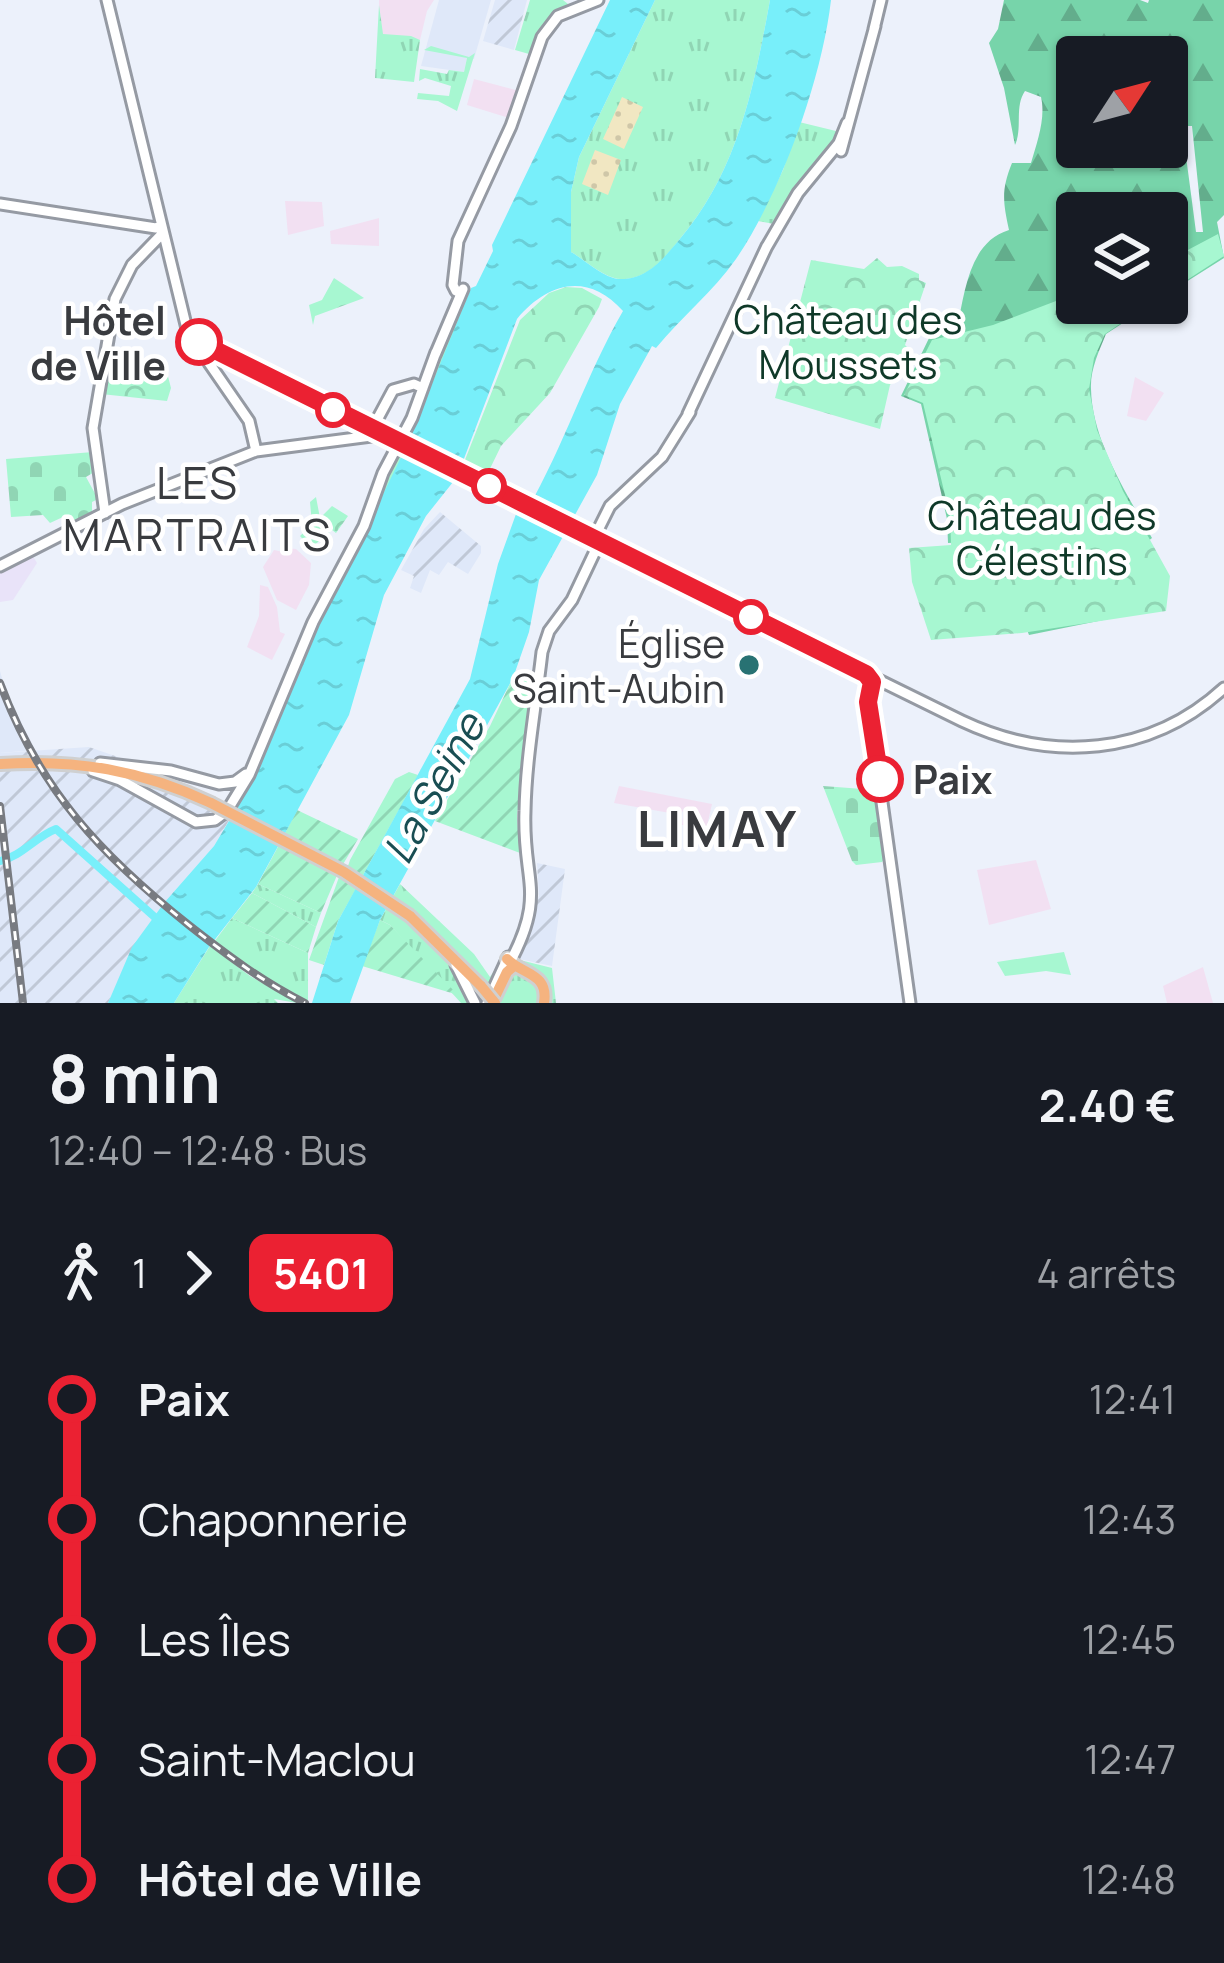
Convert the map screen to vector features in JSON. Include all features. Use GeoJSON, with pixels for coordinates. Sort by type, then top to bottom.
{"type":"FeatureCollection","features":[{"type":"Feature","properties":{"kind":"main road"},"geometry":{"type":"LineString","coordinates":[[105,0],[186,330],[214,350],[866,674],[879,687],[986,732],[1043,746],[1081,749],[1129,741],[1169,727],[1224,690]]}},
{"type":"Feature","properties":{"kind":"main road"},"geometry":{"type":"LineString","coordinates":[[52,765],[101,773],[196,822],[222,816],[253,765],[281,690],[364,526],[414,410],[458,286],[458,241],[511,126],[533,58],[549,28],[568,14],[591,9],[599,0]]}},
{"type":"Feature","properties":{"kind":"main road"},"geometry":{"type":"LineString","coordinates":[[83,763],[150,778],[211,803],[344,872],[410,916],[493,1002],[521,934],[532,891],[524,818],[546,639],[578,586],[613,508],[668,450],[785,212],[836,151],[881,0]]}},
{"type":"Feature","properties":{"kind":"main road"},"geometry":{"type":"LineString","coordinates":[[0,204],[158,230]]}},
{"type":"Feature","properties":{"kind":"main road"},"geometry":{"type":"LineString","coordinates":[[105,512],[93,428],[111,319],[128,270],[158,230]]}},
{"type":"Feature","properties":{"kind":"main road"},"geometry":{"type":"LineString","coordinates":[[214,350],[209,363],[249,421],[256,452]]}},
{"type":"Feature","properties":{"kind":"main road"},"geometry":{"type":"LineString","coordinates":[[379,435],[387,390],[422,384]]}},
{"type":"Feature","properties":{"kind":"main road"},"geometry":{"type":"LineString","coordinates":[[379,435],[378,418],[393,390],[422,384]]}},
{"type":"Feature","properties":{"kind":"main road"},"geometry":{"type":"LineString","coordinates":[[378,418],[379,435]]}},
{"type":"Feature","properties":{"kind":"main road"},"geometry":{"type":"LineString","coordinates":[[0,566],[105,512],[244,456],[379,435]]}},
{"type":"Feature","properties":{"kind":"main road"},"geometry":{"type":"LineString","coordinates":[[879,687],[877,763],[909,1003]]}},
{"type":"Feature","properties":{"kind":"main road"},"geometry":{"type":"LineString","coordinates":[[0,766],[83,763],[161,770],[224,784],[238,780],[253,765]]}},
{"type":"Feature","properties":{"kind":"main road"},"geometry":{"type":"LineString","coordinates":[[0,766],[107,769],[150,778]]}},
{"type":"Feature","properties":{"kind":"main road"},"geometry":{"type":"LineString","coordinates":[[431,935],[457,966],[475,1003]]}},
{"type":"Feature","properties":{"kind":"main road"},"geometry":{"type":"LineString","coordinates":[[511,961],[539,979],[546,1003]]}},
{"type":"Feature","properties":{"kind":"shaded area"},"geometry":{"type":"Polygon","coordinates":[[[379,0],[434,0],[420,40],[379,35],[379,0]]]}},
{"type":"Feature","properties":{"kind":"shaded area"},"geometry":{"type":"Polygon","coordinates":[[[439,0],[491,0],[474,59],[467,58],[464,72],[421,66],[439,0]]]}},
{"type":"Feature","properties":{"kind":"shaded area"},"geometry":{"type":"Polygon","coordinates":[[[495,0],[527,0],[514,50],[483,41],[495,0]]]}},
{"type":"Feature","properties":{"kind":"shaded area"},"geometry":{"type":"Polygon","coordinates":[[[474,79],[519,91],[509,118],[467,105],[474,79]]]}},
{"type":"Feature","properties":{"kind":"shaded area"},"geometry":{"type":"Polygon","coordinates":[[[285,201],[322,202],[324,226],[288,235],[285,201]]]}},
{"type":"Feature","properties":{"kind":"shaded area"},"geometry":{"type":"Polygon","coordinates":[[[379,218],[379,246],[331,244],[330,231],[379,218]]]}},
{"type":"Feature","properties":{"kind":"shaded area"},"geometry":{"type":"Polygon","coordinates":[[[1135,377],[1164,393],[1146,421],[1127,416],[1135,377]]]}},
{"type":"Feature","properties":{"kind":"shaded area"},"geometry":{"type":"Polygon","coordinates":[[[440,512],[481,546],[481,553],[468,574],[448,562],[439,575],[430,570],[421,593],[410,588],[414,576],[401,570],[424,529],[440,512]]]}},
{"type":"Feature","properties":{"kind":"shaded area"},"geometry":{"type":"Polygon","coordinates":[[[296,549],[311,563],[309,585],[296,610],[277,600],[263,567],[274,550],[296,549]]]}},
{"type":"Feature","properties":{"kind":"shaded area"},"geometry":{"type":"Polygon","coordinates":[[[31,553],[37,563],[13,600],[0,602],[0,569],[31,553]]]}},
{"type":"Feature","properties":{"kind":"shaded area"},"geometry":{"type":"Polygon","coordinates":[[[260,585],[268,587],[280,632],[285,634],[272,660],[247,647],[259,616],[260,585]]]}},
{"type":"Feature","properties":{"kind":"shaded area"},"geometry":{"type":"Polygon","coordinates":[[[0,671],[6,692],[35,750],[0,753],[0,671]]]}},
{"type":"Feature","properties":{"kind":"shaded area"},"geometry":{"type":"Polygon","coordinates":[[[89,747],[164,773],[235,810],[214,846],[133,947],[108,1003],[0,1003],[0,753],[89,747]]]}},
{"type":"Feature","properties":{"kind":"shaded area"},"geometry":{"type":"Polygon","coordinates":[[[619,786],[712,804],[707,826],[682,825],[684,808],[681,815],[614,803],[619,786]]]}},
{"type":"Feature","properties":{"kind":"shaded area"},"geometry":{"type":"Polygon","coordinates":[[[1036,860],[1051,909],[989,925],[977,870],[1036,860]]]}},
{"type":"Feature","properties":{"kind":"shaded area"},"geometry":{"type":"Polygon","coordinates":[[[537,863],[565,869],[552,966],[517,955],[539,896],[537,863]]]}},
{"type":"Feature","properties":{"kind":"shaded area"},"geometry":{"type":"Polygon","coordinates":[[[1203,967],[1213,1003],[1167,1003],[1163,986],[1203,967]]]}},
{"type":"Feature","properties":{"kind":"green space"},"geometry":{"type":"Polygon","coordinates":[[[530,0],[568,4],[545,25],[529,54],[515,50],[530,0]]]}},
{"type":"Feature","properties":{"kind":"green space"},"geometry":{"type":"Polygon","coordinates":[[[655,0],[770,0],[741,127],[716,186],[660,261],[638,276],[620,279],[571,252],[571,192],[579,157],[655,0]]]}},
{"type":"Feature","properties":{"kind":"green space"},"geometry":{"type":"Polygon","coordinates":[[[1004,0],[1224,0],[1224,215],[1217,222],[1224,258],[1188,281],[1188,192],[1056,192],[1056,324],[1121,324],[1106,334],[1096,361],[1091,382],[1093,409],[1104,447],[1152,538],[1147,542],[1138,613],[1029,635],[993,541],[948,543],[921,404],[901,396],[931,334],[957,328],[977,257],[985,245],[1009,230],[1004,196],[1012,163],[1031,163],[1038,138],[1041,97],[1025,91],[1015,145],[989,43],[998,29],[1004,0]]]}},
{"type":"Feature","properties":{"kind":"green space"},"geometry":{"type":"Polygon","coordinates":[[[379,5],[383,34],[420,40],[414,82],[375,78],[379,5]]]}},
{"type":"Feature","properties":{"kind":"green space"},"geometry":{"type":"Polygon","coordinates":[[[431,46],[469,57],[475,53],[457,111],[438,101],[417,99],[418,93],[449,96],[451,86],[425,78],[419,81],[420,69],[464,72],[467,58],[424,50],[431,46]]]}},
{"type":"Feature","properties":{"kind":"green space"},"geometry":{"type":"Polygon","coordinates":[[[799,122],[840,132],[774,224],[758,221],[783,170],[799,122]]]}},
{"type":"Feature","properties":{"kind":"green space"},"geometry":{"type":"Polygon","coordinates":[[[1218,234],[1224,256],[1188,279],[1188,250],[1218,234]]]}},
{"type":"Feature","properties":{"kind":"green space","name":"Château des Moussets"},"geometry":{"type":"Polygon","coordinates":[[[877,258],[887,267],[902,266],[919,274],[919,280],[926,283],[905,345],[911,351],[890,385],[880,429],[775,398],[811,260],[864,269],[877,258]]]}},
{"type":"Feature","properties":{"kind":"green space"},"geometry":{"type":"Polygon","coordinates":[[[334,278],[364,298],[315,316],[313,325],[309,305],[322,300],[334,278]]]}},
{"type":"Feature","properties":{"kind":"green space"},"geometry":{"type":"Polygon","coordinates":[[[582,288],[602,299],[550,393],[501,446],[484,481],[461,470],[520,320],[549,293],[582,288]]]}},
{"type":"Feature","properties":{"kind":"green space"},"geometry":{"type":"Polygon","coordinates":[[[463,298],[467,300],[413,436],[235,810],[232,808],[463,298]]]}},
{"type":"Feature","properties":{"kind":"green space","name":"Château des Célestins"},"geometry":{"type":"Polygon","coordinates":[[[1056,301],[1056,324],[1120,324],[1105,334],[1094,358],[1089,389],[1097,430],[1123,491],[1170,576],[1166,611],[1022,633],[931,640],[912,582],[909,548],[951,545],[950,516],[923,403],[904,395],[932,340],[993,325],[1056,301]]]}},
{"type":"Feature","properties":{"kind":"green space"},"geometry":{"type":"Polygon","coordinates":[[[117,355],[119,362],[130,361],[133,371],[159,370],[149,364],[151,360],[164,361],[171,388],[167,401],[101,394],[107,357],[117,355]]]}},
{"type":"Feature","properties":{"kind":"green space"},"geometry":{"type":"Polygon","coordinates":[[[93,452],[96,471],[86,477],[98,499],[92,502],[92,513],[64,528],[63,517],[50,523],[43,515],[11,517],[6,459],[93,452]]]}},
{"type":"Feature","properties":{"kind":"green space"},"geometry":{"type":"Polygon","coordinates":[[[316,497],[320,518],[332,506],[348,516],[336,533],[332,530],[311,548],[300,536],[312,524],[310,502],[316,497]]]}},
{"type":"Feature","properties":{"kind":"green space"},"geometry":{"type":"Polygon","coordinates":[[[516,671],[531,674],[517,817],[520,853],[435,821],[516,671]]]}},
{"type":"Feature","properties":{"kind":"green space"},"geometry":{"type":"Polygon","coordinates":[[[409,772],[418,775],[361,879],[347,869],[350,860],[395,779],[409,772]]]}},
{"type":"Feature","properties":{"kind":"green space"},"geometry":{"type":"Polygon","coordinates":[[[823,786],[876,790],[886,857],[882,862],[856,865],[852,861],[823,786]]]}},
{"type":"Feature","properties":{"kind":"green space"},"geometry":{"type":"Polygon","coordinates":[[[297,810],[358,839],[342,866],[283,837],[297,810]]]}},
{"type":"Feature","properties":{"kind":"green space"},"geometry":{"type":"Polygon","coordinates":[[[280,843],[338,873],[321,913],[258,884],[280,843]]]}},
{"type":"Feature","properties":{"kind":"green space"},"geometry":{"type":"Polygon","coordinates":[[[339,877],[357,887],[338,921],[324,965],[309,960],[339,877]]]}},
{"type":"Feature","properties":{"kind":"green space"},"geometry":{"type":"Polygon","coordinates":[[[258,884],[321,913],[316,927],[252,893],[258,884]]]}},
{"type":"Feature","properties":{"kind":"green space"},"geometry":{"type":"Polygon","coordinates":[[[400,884],[474,954],[490,977],[504,956],[552,968],[556,1003],[461,1003],[390,925],[380,920],[400,884]]]}},
{"type":"Feature","properties":{"kind":"green space"},"geometry":{"type":"Polygon","coordinates":[[[252,893],[316,927],[308,953],[232,918],[252,893]]]}},
{"type":"Feature","properties":{"kind":"green space"},"geometry":{"type":"Polygon","coordinates":[[[232,918],[308,953],[308,1003],[253,972],[214,942],[232,918]]]}},
{"type":"Feature","properties":{"kind":"green space"},"geometry":{"type":"Polygon","coordinates":[[[380,920],[390,925],[458,995],[362,966],[380,920]]]}},
{"type":"Feature","properties":{"kind":"green space"},"geometry":{"type":"Polygon","coordinates":[[[210,946],[297,1003],[274,999],[278,1003],[174,1003],[210,946]]]}},
{"type":"Feature","properties":{"kind":"green space"},"geometry":{"type":"Polygon","coordinates":[[[1064,952],[1071,975],[1046,971],[1005,976],[997,962],[1064,952]]]}},
{"type":"Feature","properties":{"kind":"sand"},"geometry":{"type":"Polygon","coordinates":[[[622,97],[643,107],[624,149],[603,139],[622,97]]]}},
{"type":"Feature","properties":{"kind":"sand"},"geometry":{"type":"Polygon","coordinates":[[[595,150],[621,160],[608,195],[582,184],[595,150]]]}},
{"type":"Feature","properties":{"kind":"water","name":"La Seine"},"geometry":{"type":"Polygon","coordinates":[[[610,0],[655,0],[579,157],[571,192],[571,252],[619,279],[638,276],[660,261],[699,213],[730,157],[750,96],[770,0],[831,0],[809,99],[769,202],[727,271],[656,348],[652,346],[620,404],[597,475],[539,580],[529,632],[513,678],[380,920],[350,1003],[312,1003],[338,921],[470,679],[498,564],[516,514],[527,510],[540,486],[623,311],[596,291],[582,287],[555,290],[517,319],[457,477],[426,516],[384,595],[349,715],[256,887],[209,947],[174,1003],[108,1003],[132,947],[214,846],[248,789],[276,714],[408,443],[471,288],[493,251],[610,0]]]}},
{"type":"Feature","properties":{"kind":"waterway"},"geometry":{"type":"LineString","coordinates":[[0,861],[56,829],[158,920]]}},
{"type":"Feature","properties":{"kind":"railway"},"geometry":{"type":"LineString","coordinates":[[0,683],[34,757],[102,847],[204,937],[305,1003]]}},
{"type":"Feature","properties":{"kind":"railway"},"geometry":{"type":"LineString","coordinates":[[0,806],[23,1003]]}},
{"type":"Feature","properties":{"kind":"bus line","name":"5401"},"geometry":{"type":"LineString","coordinates":[[199,342],[866,674],[872,682],[868,702],[880,779]]}},
{"type":"Feature","properties":{"kind":"place","name":"Hôtel de Ville"},"geometry":{"type":"Point","coordinates":[199,342]}},
{"type":"Feature","properties":{"kind":"place","name":"Église Saint-Aubin"},"geometry":{"type":"Point","coordinates":[749,665]}},
{"type":"Feature","properties":{"kind":"place","name":"Paix"},"geometry":{"type":"Point","coordinates":[880,779]}},
{"type":"Feature","properties":{"kind":"district","name":"LES MARTRAITS"},"geometry":{"type":"Point","coordinates":[198,508]}},
{"type":"Feature","properties":{"kind":"district","name":"LIMAY"},"geometry":{"type":"Point","coordinates":[718,827]}}]}
